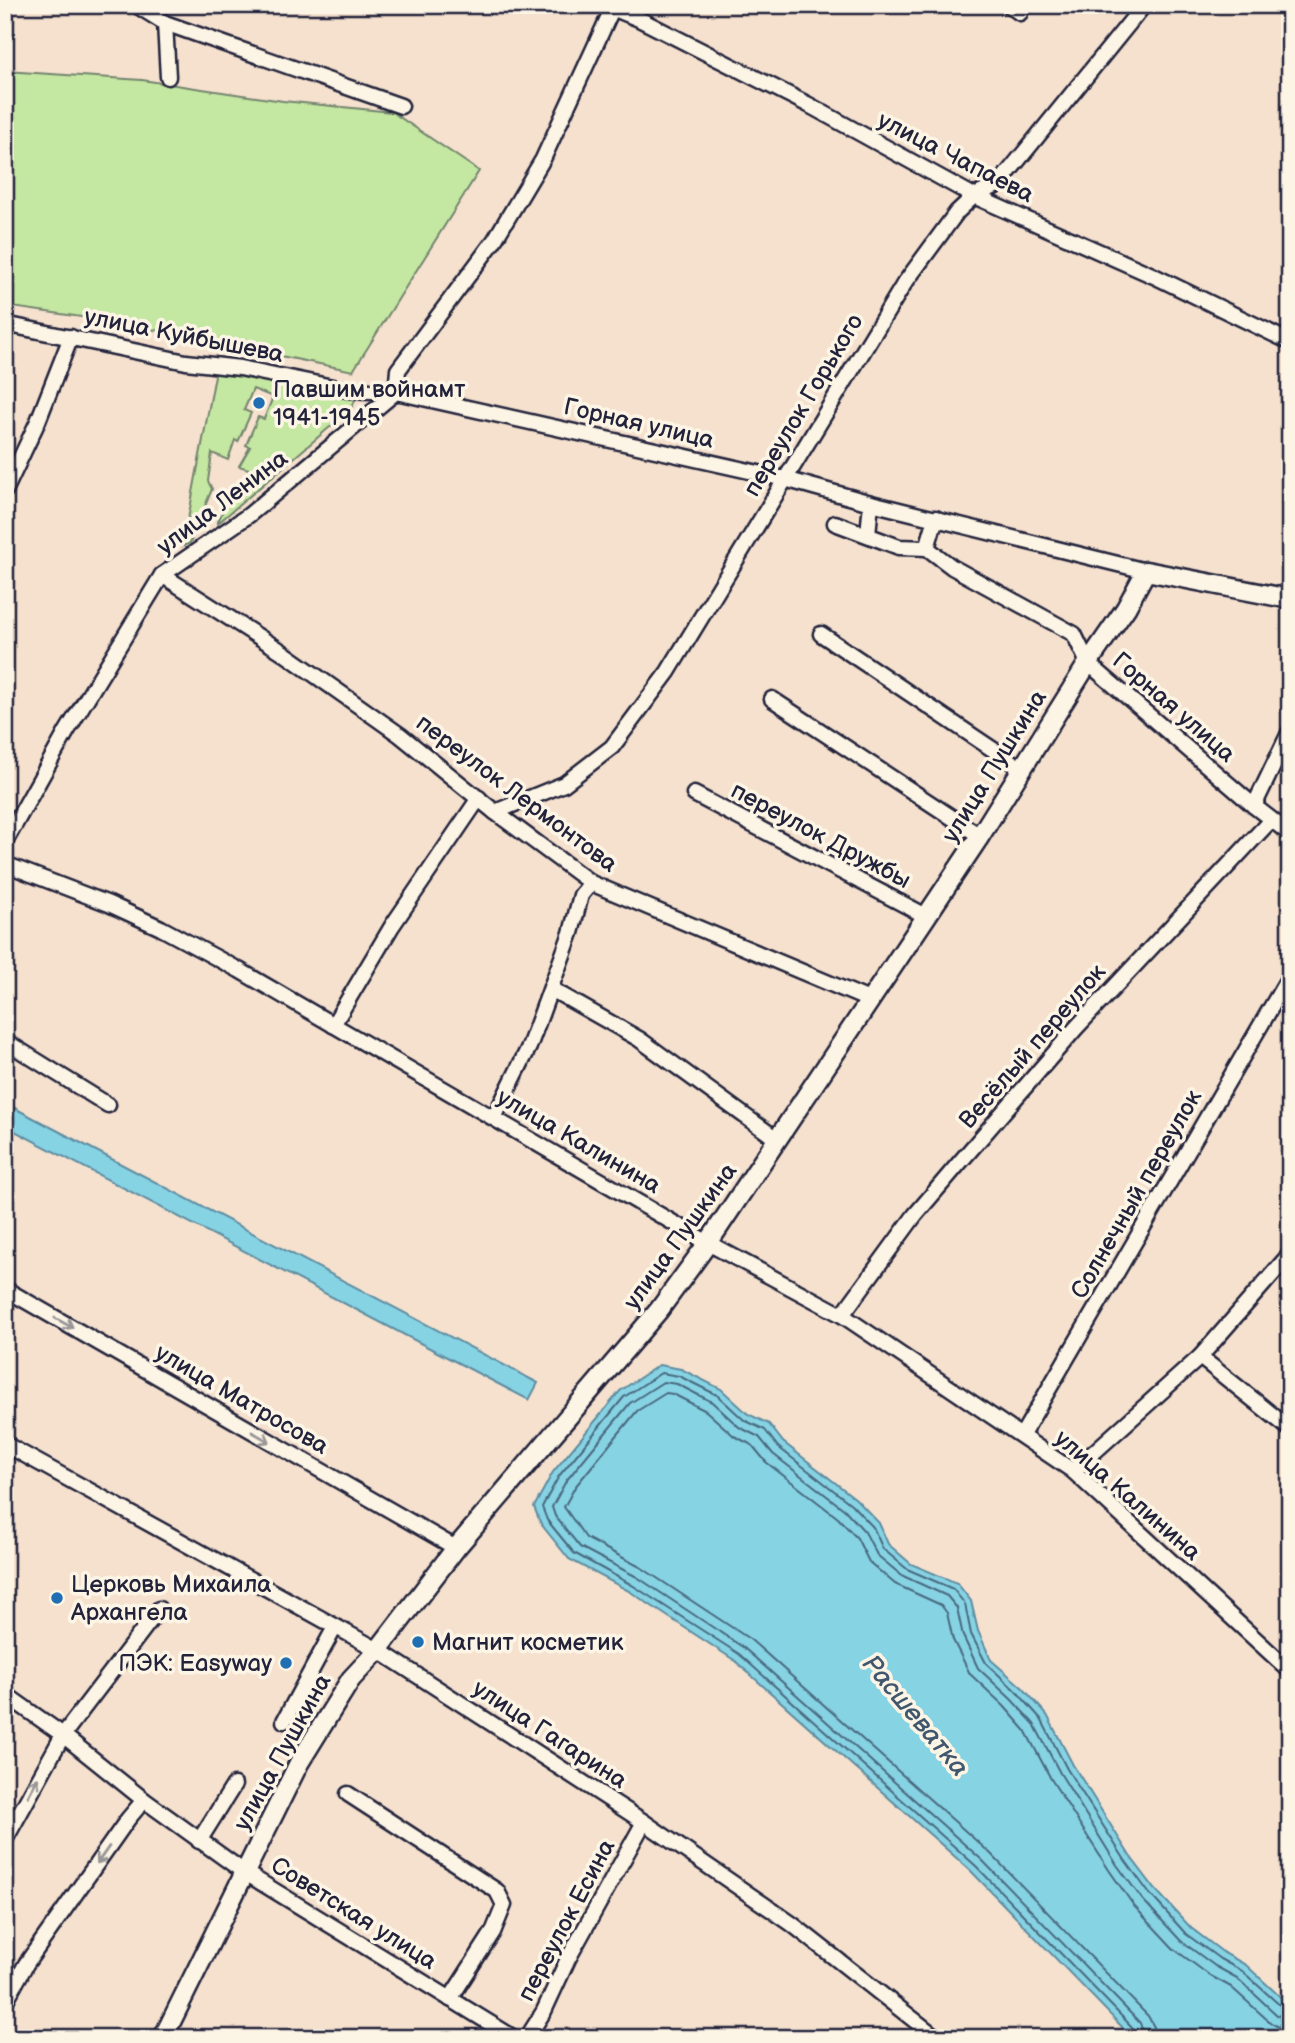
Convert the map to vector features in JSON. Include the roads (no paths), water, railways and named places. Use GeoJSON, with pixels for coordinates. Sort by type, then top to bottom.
{"type":"FeatureCollection","features":[{"type":"Feature","properties":{"kind":"main road"},"geometry":{"type":"LineString","coordinates":[[1146,571],[1290,599]]}},
{"type":"Feature","properties":{"kind":"main road","name":"улица Пушкина"},"geometry":{"type":"LineString","coordinates":[[163,2038],[299,1763],[351,1679],[378,1650],[456,1548],[659,1310],[708,1243],[979,836],[1088,663],[1126,608],[1146,571]]}},
{"type":"Feature","properties":{"kind":"street"},"geometry":{"type":"LineString","coordinates":[[136,5],[164,23],[401,106]]}},
{"type":"Feature","properties":{"kind":"street","name":"переулок Горького"},"geometry":{"type":"LineString","coordinates":[[495,811],[564,784],[612,747],[668,672],[904,285],[957,212],[974,197],[999,185],[1144,5]]}},
{"type":"Feature","properties":{"kind":"street"},"geometry":{"type":"LineString","coordinates":[[396,392],[398,370],[494,241],[543,159],[610,6]]}},
{"type":"Feature","properties":{"kind":"street","name":"улица Чапаева"},"geometry":{"type":"LineString","coordinates":[[610,6],[807,104],[974,197],[1154,276],[1290,342]]}},
{"type":"Feature","properties":{"kind":"street"},"geometry":{"type":"LineString","coordinates":[[164,23],[168,77]]}},
{"type":"Feature","properties":{"kind":"street","name":"улица Куйбышева"},"geometry":{"type":"LineString","coordinates":[[5,324],[186,362],[240,368],[347,390],[396,392]]}},
{"type":"Feature","properties":{"kind":"street"},"geometry":{"type":"LineString","coordinates":[[5,491],[38,421],[71,337]]}},
{"type":"Feature","properties":{"kind":"street","name":"Горная улица"},"geometry":{"type":"LineString","coordinates":[[396,392],[785,479],[1146,571]]}},
{"type":"Feature","properties":{"kind":"street","name":"улица Ленина"},"geometry":{"type":"LineString","coordinates":[[5,842],[67,731],[162,575],[249,515],[396,392]]}},
{"type":"Feature","properties":{"kind":"street"},"geometry":{"type":"LineString","coordinates":[[868,534],[871,503]]}},
{"type":"Feature","properties":{"kind":"street"},"geometry":{"type":"LineString","coordinates":[[835,523],[899,547],[927,548],[936,518]]}},
{"type":"Feature","properties":{"kind":"street","name":"Горная улица"},"geometry":{"type":"LineString","coordinates":[[927,548],[952,567],[1074,634],[1088,663],[1290,834]]}},
{"type":"Feature","properties":{"kind":"street","name":"переулок Лермонтова"},"geometry":{"type":"LineString","coordinates":[[162,575],[303,667],[400,735],[591,883],[869,1000]]}},
{"type":"Feature","properties":{"kind":"street"},"geometry":{"type":"LineString","coordinates":[[821,634],[1022,769]]}},
{"type":"Feature","properties":{"kind":"street"},"geometry":{"type":"LineString","coordinates":[[772,699],[979,836]]}},
{"type":"Feature","properties":{"kind":"street"},"geometry":{"type":"LineString","coordinates":[[1254,806],[1290,731]]}},
{"type":"Feature","properties":{"kind":"street","name":"переулок Дружбы"},"geometry":{"type":"LineString","coordinates":[[694,794],[926,916]]}},
{"type":"Feature","properties":{"kind":"street"},"geometry":{"type":"LineString","coordinates":[[333,1025],[392,926],[479,798]]}},
{"type":"Feature","properties":{"kind":"street","name":"Весёлый переулок"},"geometry":{"type":"LineString","coordinates":[[842,1315],[915,1215],[1076,1028],[1271,820]]}},
{"type":"Feature","properties":{"kind":"street","name":"улица Калинина"},"geometry":{"type":"LineString","coordinates":[[5,864],[109,904],[161,928],[708,1243],[842,1315],[1073,1471],[1290,1671]]}},
{"type":"Feature","properties":{"kind":"street"},"geometry":{"type":"LineString","coordinates":[[494,1118],[529,1047],[571,933],[581,895],[591,883]]}},
{"type":"Feature","properties":{"kind":"street","name":"Солнечный переулок"},"geometry":{"type":"LineString","coordinates":[[1022,1435],[1290,975]]}},
{"type":"Feature","properties":{"kind":"street"},"geometry":{"type":"LineString","coordinates":[[551,989],[639,1039],[778,1140]]}},
{"type":"Feature","properties":{"kind":"street"},"geometry":{"type":"LineString","coordinates":[[5,1041],[108,1104]]}},
{"type":"Feature","properties":{"kind":"street"},"geometry":{"type":"LineString","coordinates":[[1073,1471],[1200,1357],[1290,1254]]}},
{"type":"Feature","properties":{"kind":"street","name":"улица Матросова"},"geometry":{"type":"LineString","coordinates":[[5,1289],[456,1548]]}},
{"type":"Feature","properties":{"kind":"street"},"geometry":{"type":"LineString","coordinates":[[1200,1357],[1290,1429]]}},
{"type":"Feature","properties":{"kind":"street","name":"улица Гагарина"},"geometry":{"type":"LineString","coordinates":[[5,1444],[378,1650],[644,1822],[792,1924],[937,2038]]}},
{"type":"Feature","properties":{"kind":"street"},"geometry":{"type":"LineString","coordinates":[[5,1839],[63,1735],[159,1609]]}},
{"type":"Feature","properties":{"kind":"street"},"geometry":{"type":"LineString","coordinates":[[284,1721],[335,1627]]}},
{"type":"Feature","properties":{"kind":"street","name":"Советская улица"},"geometry":{"type":"LineString","coordinates":[[5,1694],[244,1872],[514,2038]]}},
{"type":"Feature","properties":{"kind":"street"},"geometry":{"type":"LineString","coordinates":[[199,1840],[234,1785]]}},
{"type":"Feature","properties":{"kind":"street"},"geometry":{"type":"LineString","coordinates":[[348,1794],[497,1891],[504,1905],[493,1932],[450,1999]]}},
{"type":"Feature","properties":{"kind":"street"},"geometry":{"type":"LineString","coordinates":[[5,2002],[26,1964],[144,1800]]}},
{"type":"Feature","properties":{"kind":"street","name":"переулок Есина"},"geometry":{"type":"LineString","coordinates":[[527,2038],[644,1822]]}},
{"type":"Feature","properties":{"kind":"water"},"geometry":{"type":"Polygon","coordinates":[[[5,1103],[538,1383],[529,1400],[5,1126],[5,1103]]]}},
{"type":"Feature","properties":{"kind":"water","name":"Расшеватка"},"geometry":{"type":"Polygon","coordinates":[[[659,1365],[681,1369],[721,1389],[748,1414],[769,1424],[783,1442],[856,1499],[879,1523],[888,1544],[911,1564],[957,1583],[971,1601],[978,1631],[991,1660],[1023,1688],[1047,1715],[1073,1765],[1130,1856],[1155,1889],[1191,1928],[1224,1953],[1246,1965],[1289,2005],[1290,2038],[1130,2038],[971,1871],[734,1660],[629,1591],[569,1559],[541,1524],[534,1507],[553,1472],[620,1391],[659,1365]]]}},
{"type":"Feature","properties":{"kind":"place","name":"Павшим войнамт 1941-1945"},"geometry":{"type":"Point","coordinates":[259,403]}},
{"type":"Feature","properties":{"kind":"place","name":"Церковь Михаила Архангела"},"geometry":{"type":"Point","coordinates":[57,1598]}},
{"type":"Feature","properties":{"kind":"place","name":"Магнит косметик"},"geometry":{"type":"Point","coordinates":[418,1642]}},
{"type":"Feature","properties":{"kind":"place","name":"ПЭК: Easyway"},"geometry":{"type":"Point","coordinates":[286,1663]}}]}
